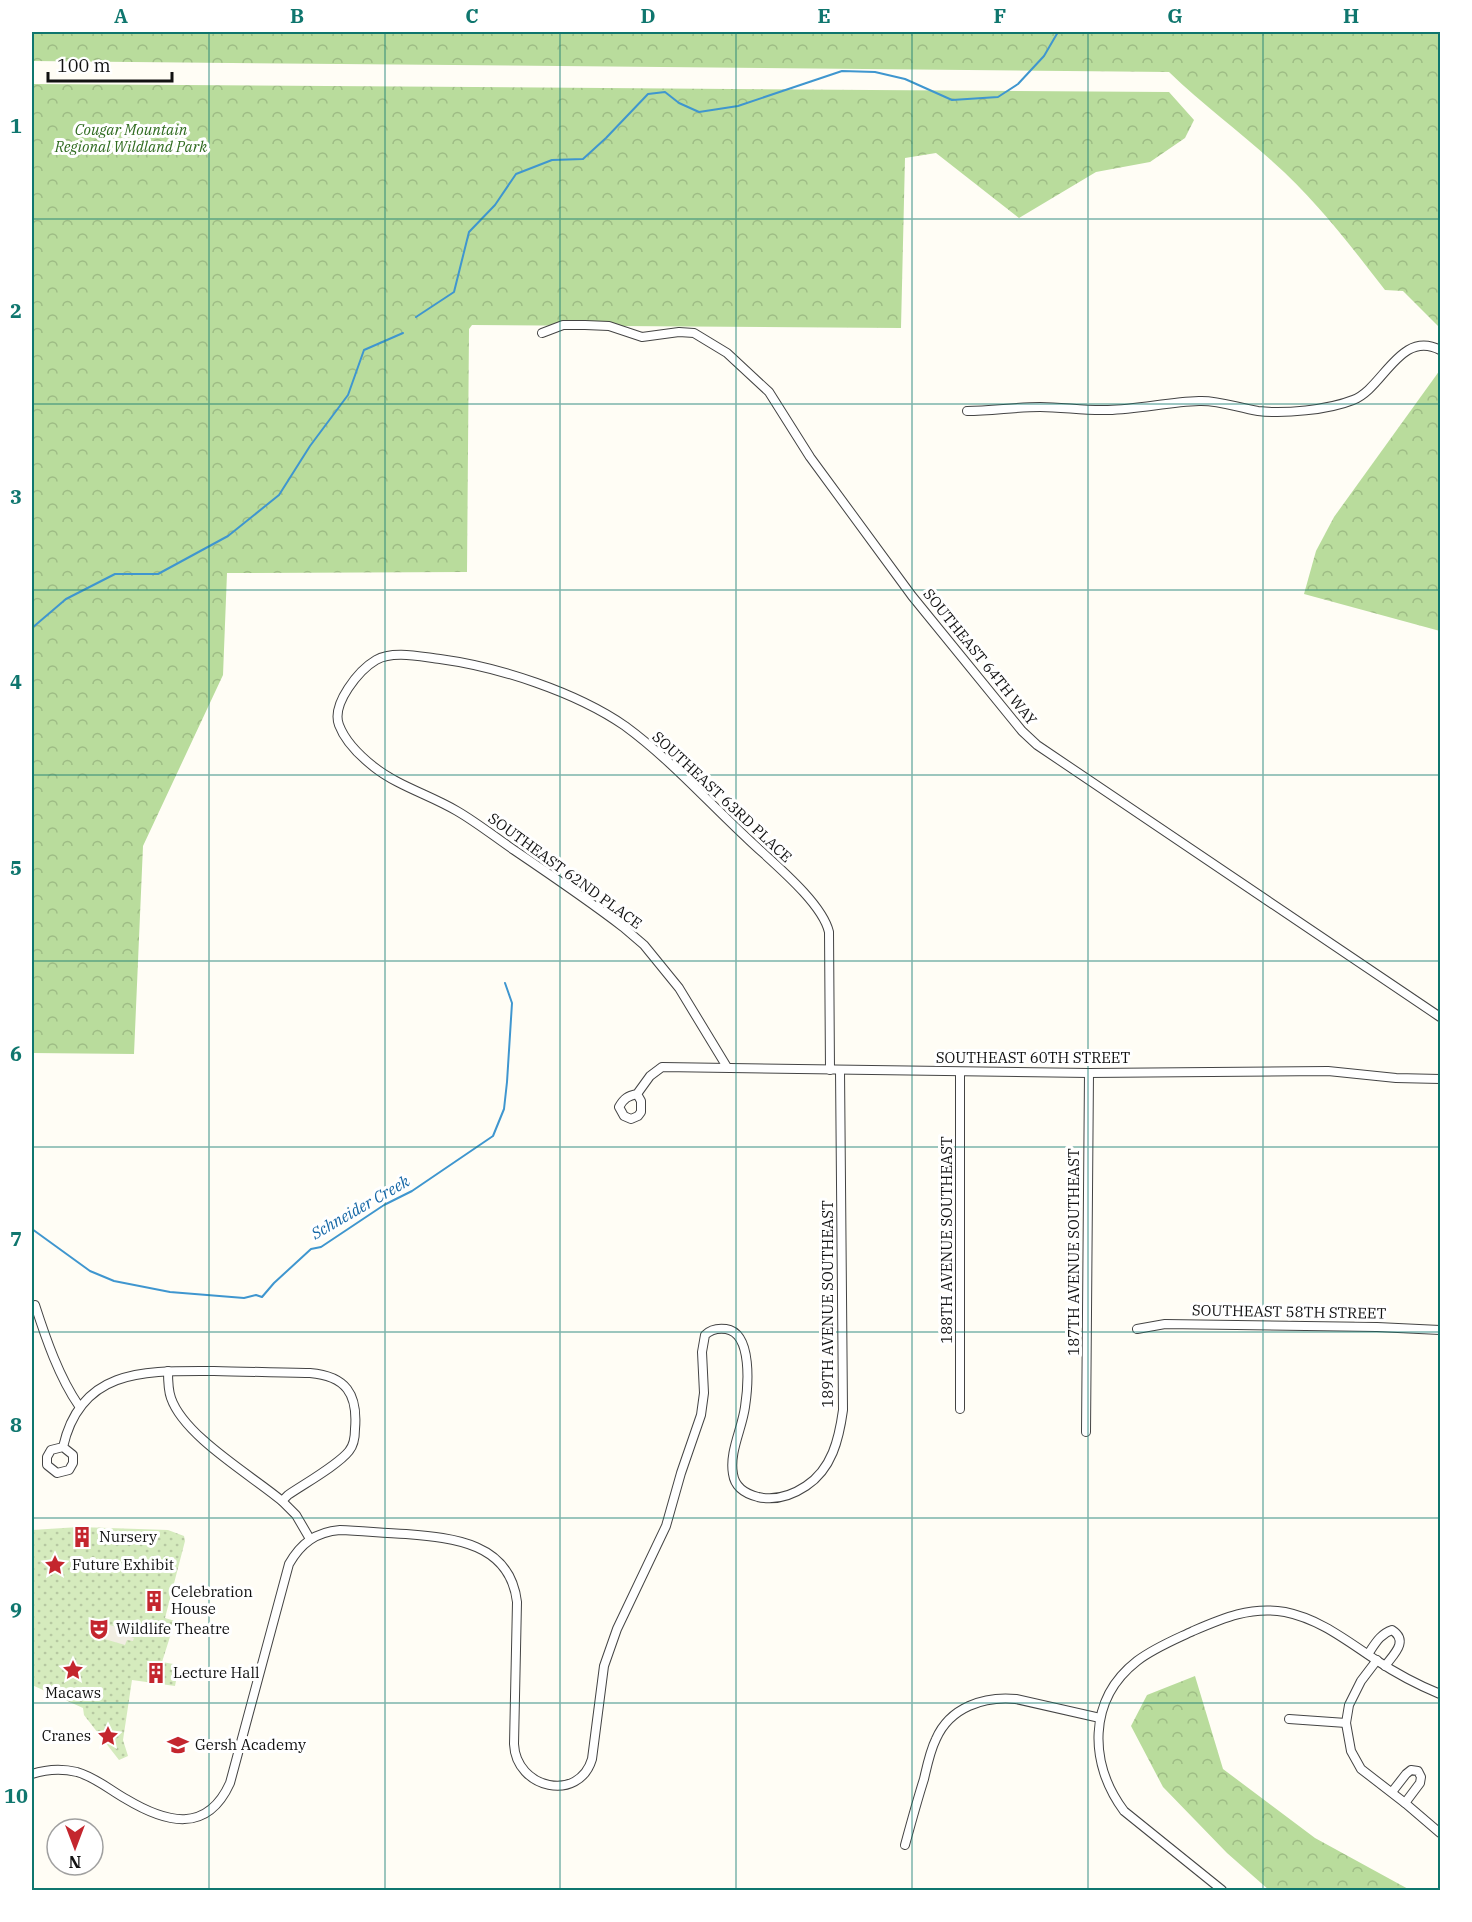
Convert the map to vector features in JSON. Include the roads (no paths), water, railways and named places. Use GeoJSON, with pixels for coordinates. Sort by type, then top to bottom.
{"type":"FeatureCollection","features":[{"type":"Feature","properties":{"kind":"street","name":"SOUTHEAST 64TH WAY"},"geometry":{"type":"LineString","coordinates":[[542,333],[563,325],[585,325],[609,326],[642,337],[679,332],[694,333],[727,352],[769,392],[810,457],[905,587],[1022,731],[1037,745],[1440,1017]]}},
{"type":"Feature","properties":{"kind":"street"},"geometry":{"type":"LineString","coordinates":[[967,411],[1043,406],[1072,410],[1110,410],[1201,401],[1258,411],[1313,408],[1347,402],[1360,397],[1389,366],[1410,349],[1426,345],[1440,350]]}},
{"type":"Feature","properties":{"kind":"street","name":"SOUTHEAST 63RD PLACE"},"geometry":{"type":"LineString","coordinates":[[348,739],[338,720],[343,696],[369,665],[386,656],[434,658],[480,667],[564,694],[594,708],[625,727],[674,766],[777,866],[824,916],[829,932],[830,1070]]}},
{"type":"Feature","properties":{"kind":"street","name":"SOUTHEAST 62ND PLACE"},"geometry":{"type":"LineString","coordinates":[[348,739],[359,754],[374,767],[457,811],[623,927],[644,945],[679,988],[727,1067]]}},
{"type":"Feature","properties":{"kind":"street","name":"SOUTHEAST 60TH STREET"},"geometry":{"type":"LineString","coordinates":[[637,1094],[650,1076],[662,1068],[1089,1073],[1328,1071],[1396,1078],[1440,1079]]}},
{"type":"Feature","properties":{"kind":"street","name":"189TH AVENUE SOUTHEAST"},"geometry":{"type":"LineString","coordinates":[[310,1539],[329,1531],[340,1530],[455,1539],[482,1549],[502,1565],[516,1593],[514,1754],[517,1762],[536,1780],[554,1785],[579,1779],[590,1767],[604,1666],[616,1629],[666,1526],[681,1473],[702,1414],[705,1335],[710,1331],[725,1329],[732,1330],[742,1340],[746,1360],[745,1408],[734,1453],[733,1475],[739,1488],[770,1499],[779,1499],[816,1479],[832,1456],[841,1427],[843,1410],[840,1070]]}},
{"type":"Feature","properties":{"kind":"street","name":"188TH AVENUE SOUTHEAST"},"geometry":{"type":"LineString","coordinates":[[960,1072],[960,1409]]}},
{"type":"Feature","properties":{"kind":"street","name":"187TH AVENUE SOUTHEAST"},"geometry":{"type":"LineString","coordinates":[[1086,1432],[1089,1073]]}},
{"type":"Feature","properties":{"kind":"street"},"geometry":{"type":"LineString","coordinates":[[35,1305],[65,1383],[79,1406]]}},
{"type":"Feature","properties":{"kind":"street","name":"SOUTHEAST 58TH STREET"},"geometry":{"type":"LineString","coordinates":[[1137,1329],[1165,1324],[1322,1325],[1440,1330]]}},
{"type":"Feature","properties":{"kind":"street"},"geometry":{"type":"LineString","coordinates":[[32,1774],[58,1769],[79,1773],[150,1812],[182,1820],[193,1819],[211,1811],[226,1794],[231,1783],[286,1573],[294,1555],[310,1539],[296,1515],[282,1501],[189,1428],[175,1408],[171,1397],[168,1371]]}},
{"type":"Feature","properties":{"kind":"street"},"geometry":{"type":"LineString","coordinates":[[63,1447],[72,1418],[79,1406],[92,1394],[132,1375],[168,1371],[310,1372],[338,1379],[350,1393],[354,1402],[356,1423],[353,1444],[343,1457],[282,1501]]}},
{"type":"Feature","properties":{"kind":"street"},"geometry":{"type":"LineString","coordinates":[[1221,1890],[1134,1821],[1116,1800],[1104,1775],[1098,1734],[1100,1718],[1114,1687],[1135,1662],[1152,1650],[1233,1614],[1272,1610],[1299,1616],[1332,1630],[1409,1680],[1440,1694]]}},
{"type":"Feature","properties":{"kind":"street"},"geometry":{"type":"LineString","coordinates":[[1368,1654],[1386,1632],[1392,1630],[1400,1635],[1400,1646],[1386,1666]]}},
{"type":"Feature","properties":{"kind":"street"},"geometry":{"type":"LineString","coordinates":[[1377,1660],[1353,1695],[1346,1723],[1350,1751],[1368,1775],[1392,1792],[1440,1833]]}},
{"type":"Feature","properties":{"kind":"street"},"geometry":{"type":"LineString","coordinates":[[905,1845],[936,1739],[949,1720],[961,1710],[973,1703],[1003,1698],[1100,1718]]}},
{"type":"Feature","properties":{"kind":"street"},"geometry":{"type":"LineString","coordinates":[[1289,1719],[1346,1723]]}},
{"type":"Feature","properties":{"kind":"street"},"geometry":{"type":"LineString","coordinates":[[1392,1792],[1406,1774],[1411,1770],[1418,1771],[1422,1777],[1420,1783],[1405,1803]]}},
{"type":"Feature","properties":{"kind":"waterway"},"geometry":{"type":"LineString","coordinates":[[416,317],[454,292],[469,232],[495,205],[516,174],[552,160],[583,159],[648,94],[665,92],[679,103],[699,112],[738,106],[842,71],[875,72],[905,79],[952,100],[998,97],[1018,84],[1044,56],[1058,32]]}},
{"type":"Feature","properties":{"kind":"waterway"},"geometry":{"type":"LineString","coordinates":[[32,628],[66,599],[115,574],[158,574],[228,536],[279,495],[310,446],[348,395],[364,350],[403,333]]}},
{"type":"Feature","properties":{"kind":"waterway","name":"Schneider Creek"},"geometry":{"type":"LineString","coordinates":[[32,1229],[90,1271],[114,1281],[170,1292],[244,1298],[256,1295],[262,1297],[311,1249],[321,1247],[384,1205],[412,1191],[493,1136],[504,1109],[507,1082],[512,1003],[505,983]]}},
{"type":"Feature","properties":{"kind":"place","name":"Nursery"},"geometry":{"type":"Point","coordinates":[82,1537]}},
{"type":"Feature","properties":{"kind":"place","name":"Future Exhibit"},"geometry":{"type":"Point","coordinates":[55,1565]}},
{"type":"Feature","properties":{"kind":"place","name":"Celebration House"},"geometry":{"type":"Point","coordinates":[154,1601]}},
{"type":"Feature","properties":{"kind":"place","name":"Wildlife Theatre"},"geometry":{"type":"Point","coordinates":[99,1629]}},
{"type":"Feature","properties":{"kind":"place","name":"Macaws"},"geometry":{"type":"Point","coordinates":[73,1670]}},
{"type":"Feature","properties":{"kind":"place","name":"Lecture Hall"},"geometry":{"type":"Point","coordinates":[156,1673]}},
{"type":"Feature","properties":{"kind":"place","name":"Cranes"},"geometry":{"type":"Point","coordinates":[108,1736]}},
{"type":"Feature","properties":{"kind":"place","name":"Gersh Academy"},"geometry":{"type":"Point","coordinates":[178,1745]}},
{"type":"Feature","properties":{"kind":"park label","name":"Cougar Mountain Regional Wildland Park"},"geometry":{"type":"Point","coordinates":[131,138]}}]}
